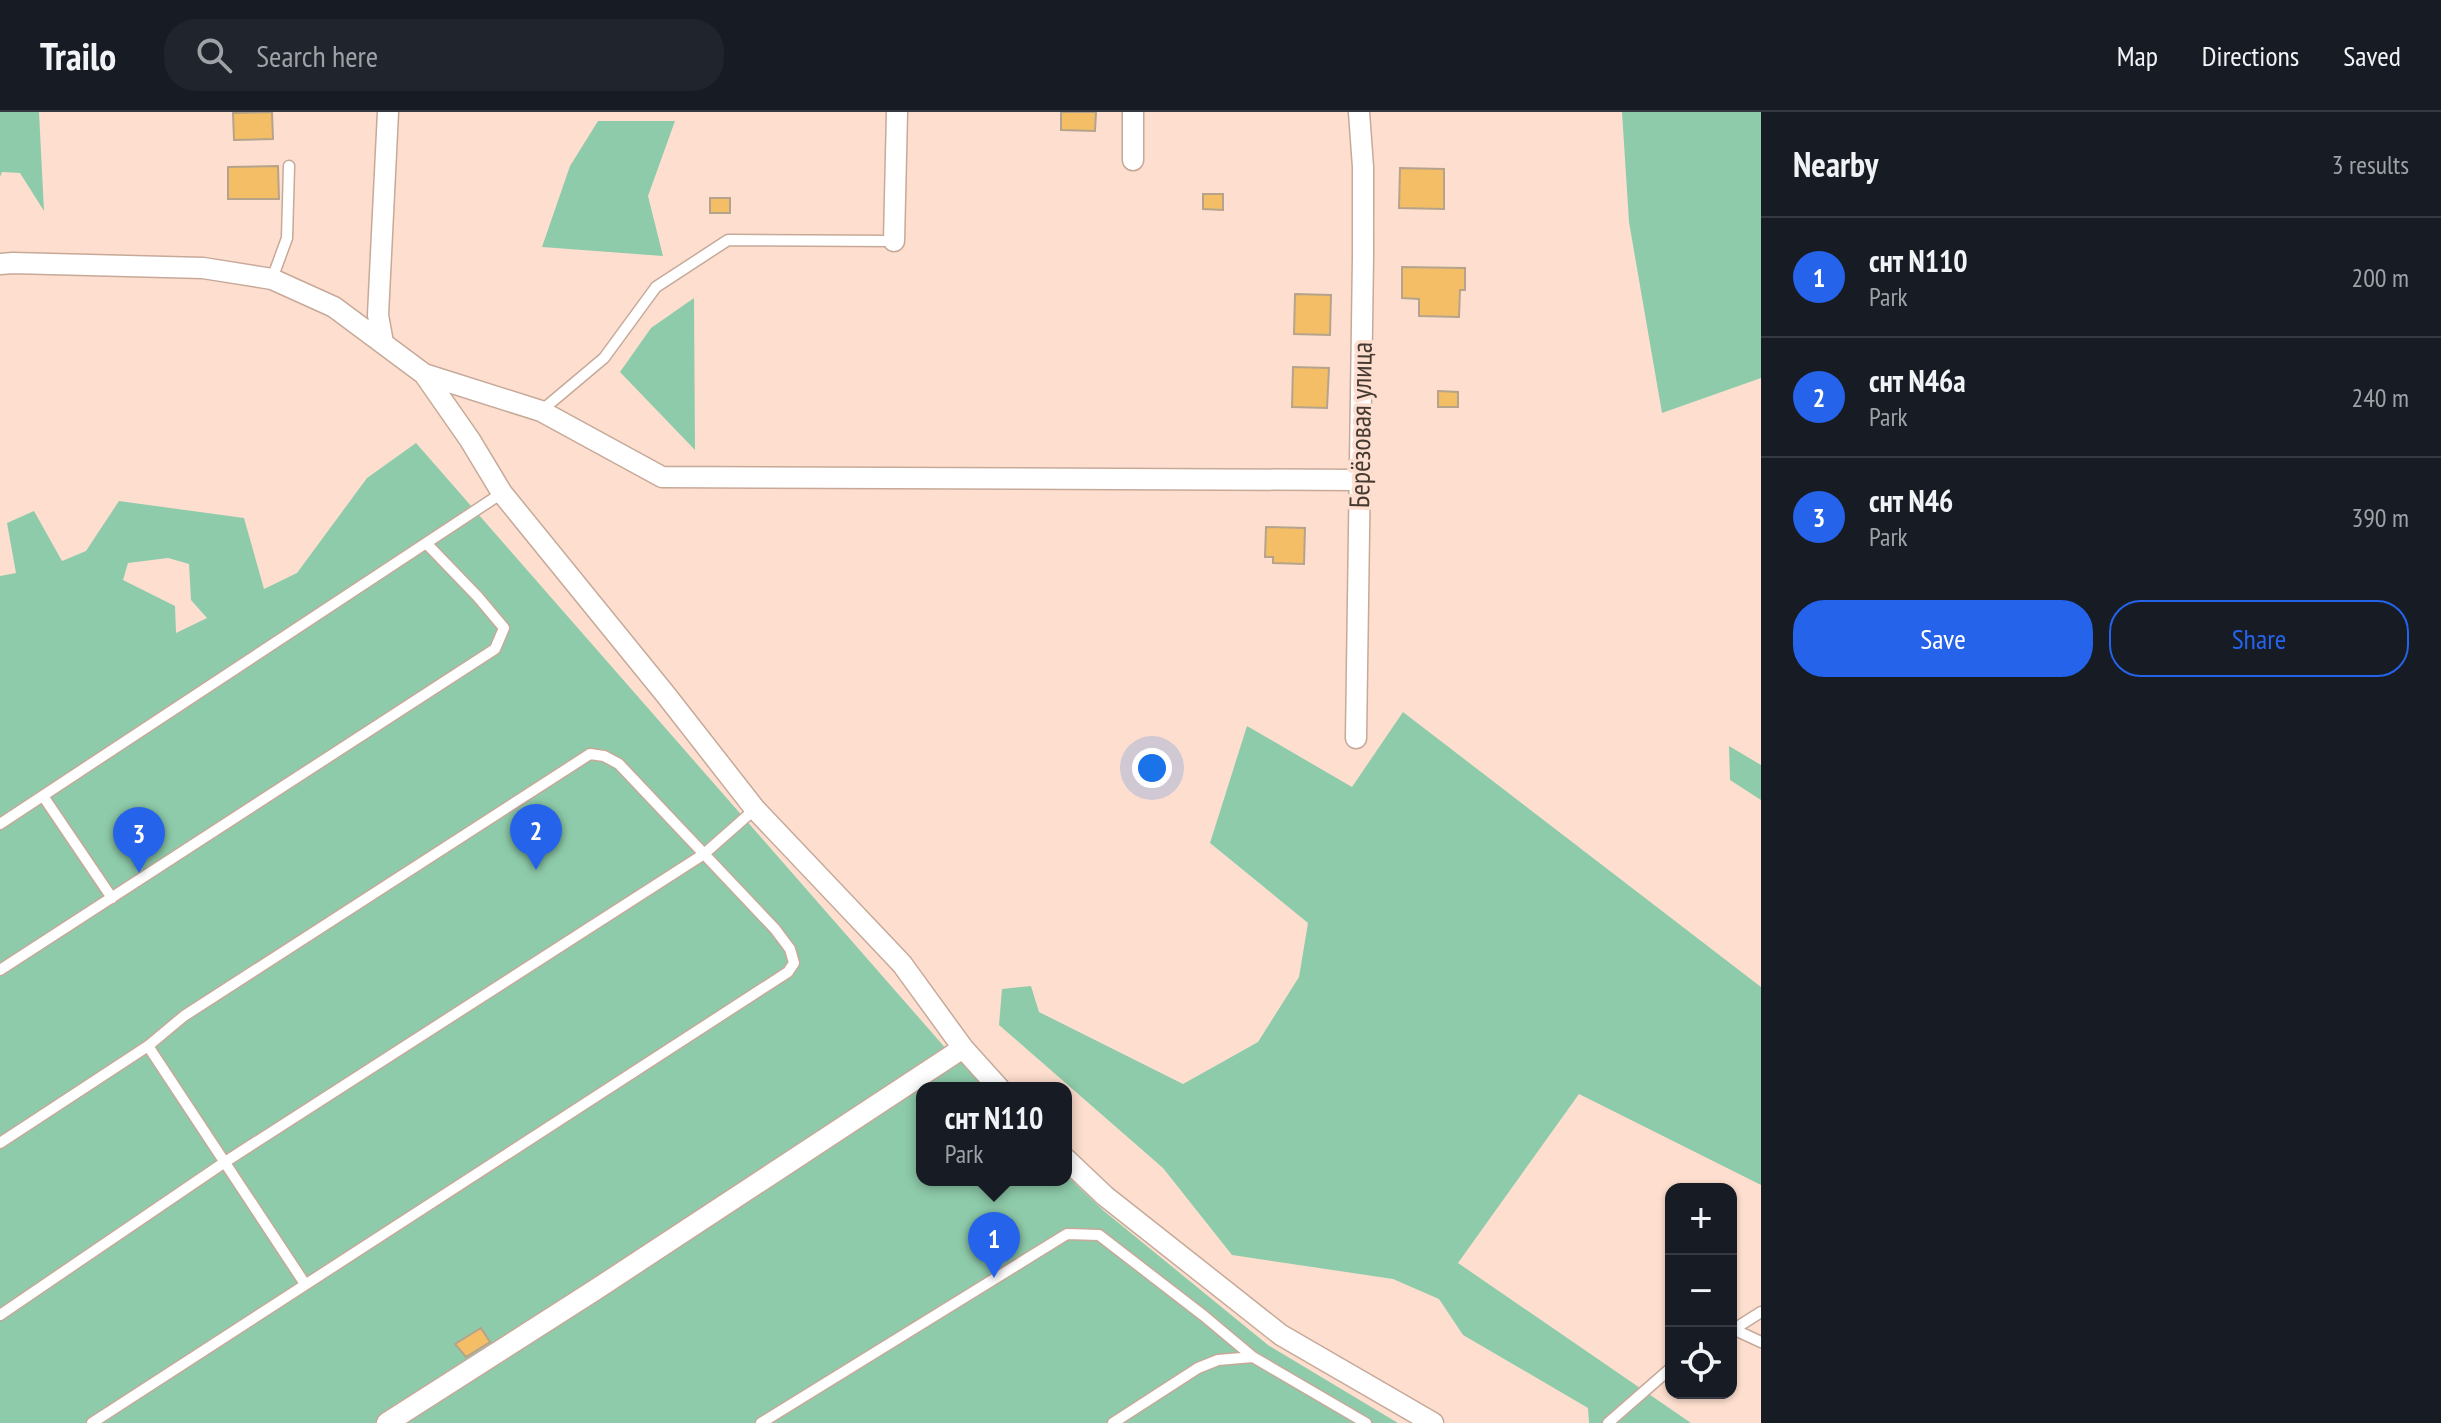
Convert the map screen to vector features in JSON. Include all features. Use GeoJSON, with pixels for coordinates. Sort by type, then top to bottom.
{"type":"FeatureCollection","features":[{"type":"Feature","properties":{"kind":"street"},"geometry":{"type":"LineString","coordinates":[[383,343],[378,315],[388,112]]}},
{"type":"Feature","properties":{"kind":"street"},"geometry":{"type":"LineString","coordinates":[[894,241],[897,112]]}},
{"type":"Feature","properties":{"kind":"street"},"geometry":{"type":"LineString","coordinates":[[1133,112],[1133,160]]}},
{"type":"Feature","properties":{"kind":"street","name":"Берёзовая улица"},"geometry":{"type":"LineString","coordinates":[[1356,738],[1363,167],[1359,112]]}},
{"type":"Feature","properties":{"kind":"street"},"geometry":{"type":"LineString","coordinates":[[0,264],[203,268],[272,279],[334,307],[424,374],[502,493],[755,809],[902,964],[963,1048],[994,1082]]}},
{"type":"Feature","properties":{"kind":"street"},"geometry":{"type":"LineString","coordinates":[[424,374],[541,411],[662,477],[1359,480]]}},
{"type":"Feature","properties":{"kind":"street"},"geometry":{"type":"LineString","coordinates":[[387,1423],[963,1048]]}},
{"type":"Feature","properties":{"kind":"street"},"geometry":{"type":"LineString","coordinates":[[1072,1165],[1105,1196],[1281,1335],[1433,1423]]}},
{"type":"Feature","properties":{"kind":"lane"},"geometry":{"type":"LineString","coordinates":[[272,279],[287,238],[289,166]]}},
{"type":"Feature","properties":{"kind":"lane"},"geometry":{"type":"LineString","coordinates":[[541,411],[604,358],[656,287],[728,240],[894,241]]}},
{"type":"Feature","properties":{"kind":"lane"},"geometry":{"type":"LineString","coordinates":[[0,824],[502,493]]}},
{"type":"Feature","properties":{"kind":"lane"},"geometry":{"type":"LineString","coordinates":[[0,970],[495,649],[504,628],[426,543]]}},
{"type":"Feature","properties":{"kind":"lane"},"geometry":{"type":"LineString","coordinates":[[0,1143],[148,1046],[184,1016],[590,754],[604,756],[619,764],[775,929],[790,949],[794,963],[788,972],[92,1423]]}},
{"type":"Feature","properties":{"kind":"lane"},"geometry":{"type":"LineString","coordinates":[[43,796],[112,898]]}},
{"type":"Feature","properties":{"kind":"lane"},"geometry":{"type":"LineString","coordinates":[[0,1315],[225,1162],[704,854],[755,809]]}},
{"type":"Feature","properties":{"kind":"lane"},"geometry":{"type":"LineString","coordinates":[[148,1046],[305,1284]]}},
{"type":"Feature","properties":{"kind":"lane"},"geometry":{"type":"LineString","coordinates":[[761,1423],[1067,1234],[1099,1235],[1253,1357],[1366,1423]]}},
{"type":"Feature","properties":{"kind":"lane"},"geometry":{"type":"LineString","coordinates":[[1737,1327],[1761,1312]]}},
{"type":"Feature","properties":{"kind":"lane"},"geometry":{"type":"LineString","coordinates":[[1737,1332],[1761,1342]]}},
{"type":"Feature","properties":{"kind":"lane"},"geometry":{"type":"LineString","coordinates":[[1113,1423],[1198,1368],[1218,1360],[1253,1357]]}},
{"type":"Feature","properties":{"kind":"lane"},"geometry":{"type":"LineString","coordinates":[[1608,1423],[1665,1373]]}},
{"type":"Feature","properties":{"kind":"green space"},"geometry":{"type":"Polygon","coordinates":[[[0,112],[39,112],[44,211],[20,173],[2,172],[0,177],[0,112]]]}},
{"type":"Feature","properties":{"kind":"green space"},"geometry":{"type":"Polygon","coordinates":[[[1622,112],[1761,112],[1761,378],[1662,413],[1629,222],[1622,112]]]}},
{"type":"Feature","properties":{"kind":"green space"},"geometry":{"type":"Polygon","coordinates":[[[598,121],[675,121],[648,196],[663,256],[542,247],[570,166],[598,121]]]}},
{"type":"Feature","properties":{"kind":"green space"},"geometry":{"type":"Polygon","coordinates":[[[694,298],[695,450],[620,372],[651,328],[694,298]]]}},
{"type":"Feature","properties":{"kind":"green space"},"geometry":{"type":"Polygon","coordinates":[[[416,443],[948,1051],[968,1065],[981,1082],[916,1082],[916,1186],[1072,1186],[1072,1181],[1104,1211],[1268,1345],[1398,1423],[0,1423],[0,576],[16,573],[7,523],[34,511],[62,561],[86,551],[119,501],[244,518],[264,589],[297,573],[367,478],[416,443]],[[168,558],[128,563],[123,580],[175,606],[176,633],[207,618],[191,600],[189,564],[168,558]]]}},
{"type":"Feature","properties":{"kind":"green space"},"geometry":{"type":"Polygon","coordinates":[[[1403,712],[1761,987],[1761,1185],[1579,1094],[1458,1263],[1691,1423],[1589,1423],[1588,1408],[1463,1335],[1439,1299],[1393,1279],[1232,1255],[1163,1168],[1072,1089],[1072,1082],[1064,1082],[999,1025],[1002,989],[1031,986],[1039,1012],[1183,1084],[1258,1042],[1299,977],[1308,923],[1210,843],[1247,726],[1352,787],[1403,712]]]}},
{"type":"Feature","properties":{"kind":"green space"},"geometry":{"type":"Polygon","coordinates":[[[1729,746],[1761,765],[1761,800],[1730,780],[1729,746]]]}},
{"type":"Feature","properties":{"kind":"building"},"geometry":{"type":"Polygon","coordinates":[[[272,112],[273,139],[234,140],[233,113],[272,112]]]}},
{"type":"Feature","properties":{"kind":"building"},"geometry":{"type":"Polygon","coordinates":[[[1061,112],[1096,112],[1095,131],[1061,130],[1061,112]]]}},
{"type":"Feature","properties":{"kind":"building"},"geometry":{"type":"Polygon","coordinates":[[[278,166],[279,199],[228,199],[228,167],[278,166]]]}},
{"type":"Feature","properties":{"kind":"building"},"geometry":{"type":"Polygon","coordinates":[[[1400,168],[1444,169],[1444,209],[1399,208],[1400,168]]]}},
{"type":"Feature","properties":{"kind":"building"},"geometry":{"type":"Polygon","coordinates":[[[1203,194],[1223,194],[1223,210],[1203,209],[1203,194]]]}},
{"type":"Feature","properties":{"kind":"building"},"geometry":{"type":"Polygon","coordinates":[[[710,198],[730,198],[730,213],[710,213],[710,198]]]}},
{"type":"Feature","properties":{"kind":"building"},"geometry":{"type":"Polygon","coordinates":[[[1402,267],[1465,268],[1465,290],[1460,290],[1459,317],[1419,316],[1419,299],[1402,298],[1402,267]]]}},
{"type":"Feature","properties":{"kind":"building"},"geometry":{"type":"Polygon","coordinates":[[[1295,294],[1331,295],[1330,335],[1294,334],[1295,294]]]}},
{"type":"Feature","properties":{"kind":"building"},"geometry":{"type":"Polygon","coordinates":[[[1293,367],[1329,368],[1327,408],[1292,407],[1293,367]]]}},
{"type":"Feature","properties":{"kind":"building"},"geometry":{"type":"Polygon","coordinates":[[[1438,391],[1458,392],[1458,407],[1438,407],[1438,391]]]}},
{"type":"Feature","properties":{"kind":"building"},"geometry":{"type":"Polygon","coordinates":[[[1266,527],[1305,528],[1304,564],[1273,563],[1273,557],[1265,557],[1266,527]]]}},
{"type":"Feature","properties":{"kind":"building"},"geometry":{"type":"Polygon","coordinates":[[[481,1328],[490,1342],[466,1357],[455,1344],[481,1328]]]}},
{"type":"Feature","properties":{"kind":"place","name":"снт N46а"},"geometry":{"type":"Point","coordinates":[536,870]}},
{"type":"Feature","properties":{"kind":"place","name":"снт N46"},"geometry":{"type":"Point","coordinates":[139,873]}},
{"type":"Feature","properties":{"kind":"place","name":"снт N110"},"geometry":{"type":"Point","coordinates":[994,1278]}}]}
